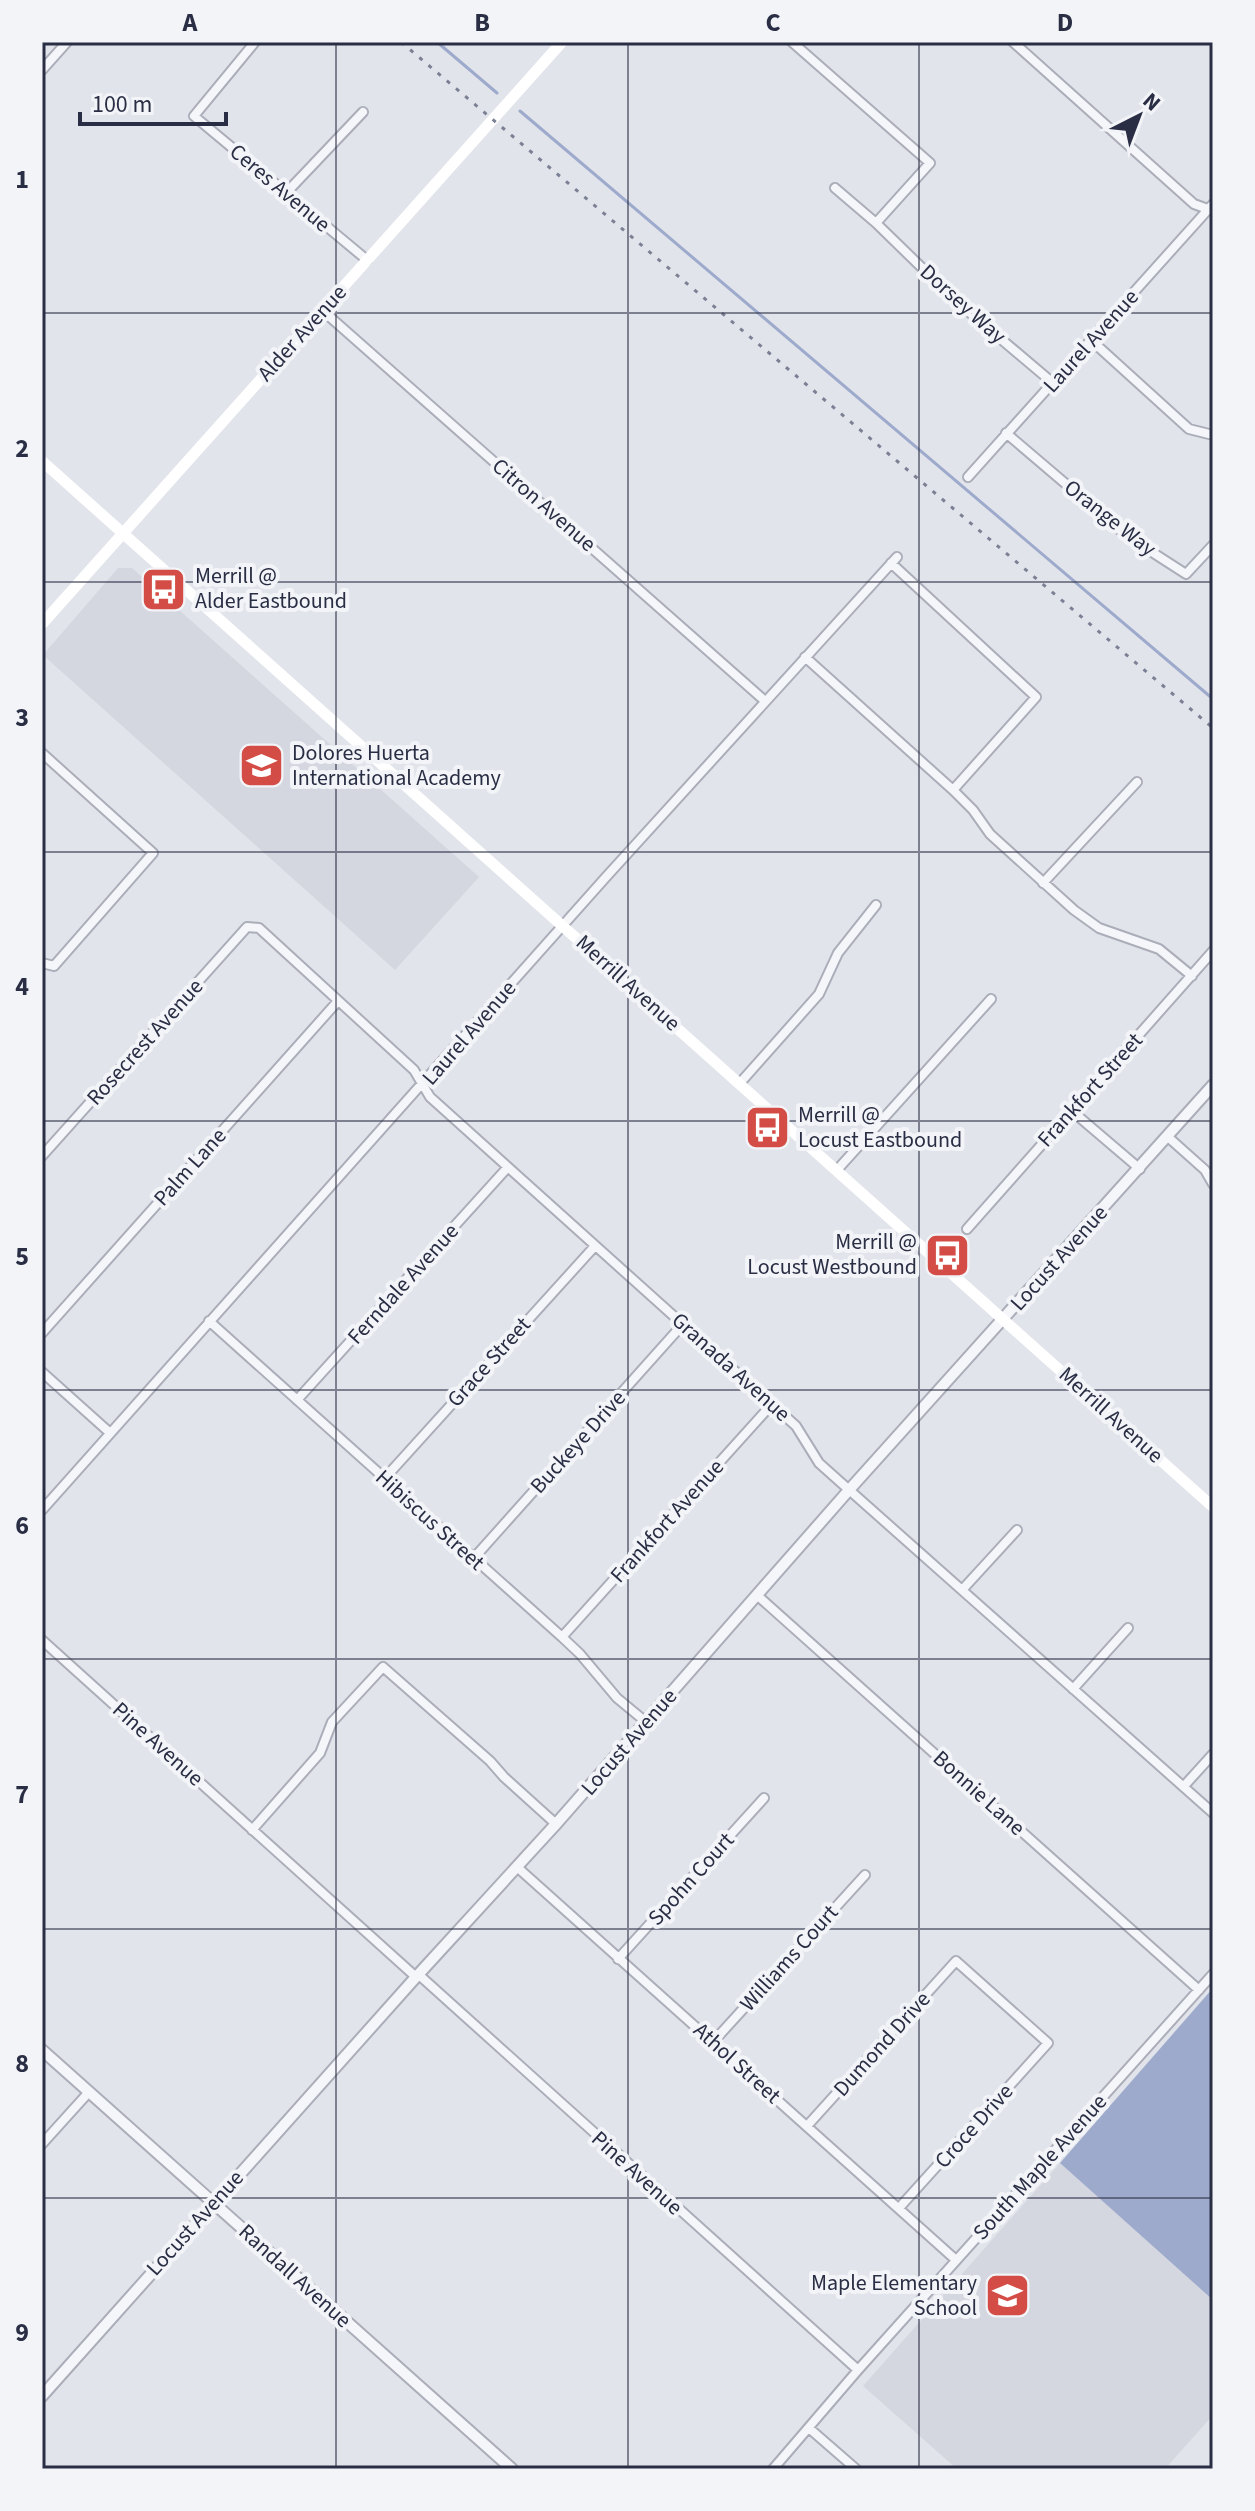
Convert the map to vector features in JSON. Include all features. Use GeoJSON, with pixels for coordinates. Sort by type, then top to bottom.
{"type":"FeatureCollection","features":[{"type":"Feature","properties":{"kind":"main road","name":"Alder Avenue"},"geometry":{"type":"LineString","coordinates":[[42,624],[561,42]]}},
{"type":"Feature","properties":{"kind":"main road","name":"Merrill Avenue"},"geometry":{"type":"LineString","coordinates":[[42,461],[1213,1507]]}},
{"type":"Feature","properties":{"kind":"street"},"geometry":{"type":"LineString","coordinates":[[42,70],[67,42]]}},
{"type":"Feature","properties":{"kind":"street","name":"Ceres Avenue"},"geometry":{"type":"LineString","coordinates":[[255,42],[194,116],[367,260]]}},
{"type":"Feature","properties":{"kind":"street"},"geometry":{"type":"LineString","coordinates":[[792,42],[930,163],[876,223]]}},
{"type":"Feature","properties":{"kind":"street"},"geometry":{"type":"LineString","coordinates":[[1013,42],[1194,204],[1211,208]]}},
{"type":"Feature","properties":{"kind":"street"},"geometry":{"type":"LineString","coordinates":[[286,193],[363,112]]}},
{"type":"Feature","properties":{"kind":"street","name":"Dorsey Way"},"geometry":{"type":"LineString","coordinates":[[835,188],[876,223],[956,301],[1053,383]]}},
{"type":"Feature","properties":{"kind":"street","name":"Laurel Avenue"},"geometry":{"type":"LineString","coordinates":[[968,477],[1211,208]]}},
{"type":"Feature","properties":{"kind":"street","name":"Citron Avenue"},"geometry":{"type":"LineString","coordinates":[[322,310],[765,701]]}},
{"type":"Feature","properties":{"kind":"street"},"geometry":{"type":"LineString","coordinates":[[1092,341],[1189,429],[1213,435]]}},
{"type":"Feature","properties":{"kind":"street","name":"Orange Way"},"geometry":{"type":"LineString","coordinates":[[1006,433],[1127,536],[1186,574],[1213,545]]}},
{"type":"Feature","properties":{"kind":"street","name":"Laurel Avenue"},"geometry":{"type":"LineString","coordinates":[[42,1510],[563,925],[894,560],[1036,697],[953,790]]}},
{"type":"Feature","properties":{"kind":"street"},"geometry":{"type":"LineString","coordinates":[[805,657],[953,790],[973,810],[990,834],[1043,883],[1099,928],[1159,949],[1192,976]]}},
{"type":"Feature","properties":{"kind":"street"},"geometry":{"type":"LineString","coordinates":[[42,753],[153,853],[54,966],[42,963]]}},
{"type":"Feature","properties":{"kind":"street"},"geometry":{"type":"LineString","coordinates":[[1043,883],[1137,782]]}},
{"type":"Feature","properties":{"kind":"street"},"geometry":{"type":"LineString","coordinates":[[740,1083],[819,994],[838,953],[876,905]]}},
{"type":"Feature","properties":{"kind":"street","name":"Granada Avenue"},"geometry":{"type":"LineString","coordinates":[[247,927],[259,928],[414,1070],[430,1097],[796,1426],[819,1463],[1213,1813]]}},
{"type":"Feature","properties":{"kind":"street","name":"Rosecrest Avenue"},"geometry":{"type":"LineString","coordinates":[[42,1156],[247,927]]}},
{"type":"Feature","properties":{"kind":"street","name":"Frankfort Street"},"geometry":{"type":"LineString","coordinates":[[967,1229],[1213,951]]}},
{"type":"Feature","properties":{"kind":"street"},"geometry":{"type":"LineString","coordinates":[[837,1170],[991,999]]}},
{"type":"Feature","properties":{"kind":"street","name":"Palm Lane"},"geometry":{"type":"LineString","coordinates":[[42,1333],[338,1001]]}},
{"type":"Feature","properties":{"kind":"street","name":"Locust Avenue"},"geometry":{"type":"LineString","coordinates":[[42,2396],[556,1824],[849,1490],[1210,1094]]}},
{"type":"Feature","properties":{"kind":"street"},"geometry":{"type":"LineString","coordinates":[[1072,1111],[1140,1169]]}},
{"type":"Feature","properties":{"kind":"street"},"geometry":{"type":"LineString","coordinates":[[1168,1137],[1205,1170],[1213,1184]]}},
{"type":"Feature","properties":{"kind":"street","name":"Ferndale Avenue"},"geometry":{"type":"LineString","coordinates":[[297,1400],[508,1167]]}},
{"type":"Feature","properties":{"kind":"street","name":"Grace Street"},"geometry":{"type":"LineString","coordinates":[[384,1479],[595,1246]]}},
{"type":"Feature","properties":{"kind":"street","name":"Hibiscus Street"},"geometry":{"type":"LineString","coordinates":[[209,1321],[562,1637],[617,1698],[646,1722]]}},
{"type":"Feature","properties":{"kind":"street","name":"Buckeye Drive"},"geometry":{"type":"LineString","coordinates":[[473,1559],[683,1324]]}},
{"type":"Feature","properties":{"kind":"street"},"geometry":{"type":"LineString","coordinates":[[42,1372],[109,1432]]}},
{"type":"Feature","properties":{"kind":"street","name":"Frankfort Avenue"},"geometry":{"type":"LineString","coordinates":[[562,1637],[772,1404]]}},
{"type":"Feature","properties":{"kind":"street"},"geometry":{"type":"LineString","coordinates":[[962,1590],[1017,1530]]}},
{"type":"Feature","properties":{"kind":"street","name":"Bonnie Lane"},"geometry":{"type":"LineString","coordinates":[[758,1596],[1199,1990]]}},
{"type":"Feature","properties":{"kind":"street"},"geometry":{"type":"LineString","coordinates":[[1073,1689],[1128,1628]]}},
{"type":"Feature","properties":{"kind":"street","name":"Pine Avenue"},"geometry":{"type":"LineString","coordinates":[[42,1640],[858,2370]]}},
{"type":"Feature","properties":{"kind":"street"},"geometry":{"type":"LineString","coordinates":[[252,1830],[320,1753],[332,1722],[383,1667],[556,1824]]}},
{"type":"Feature","properties":{"kind":"street"},"geometry":{"type":"LineString","coordinates":[[1184,1786],[1213,1754]]}},
{"type":"Feature","properties":{"kind":"street","name":"Spohn Court"},"geometry":{"type":"LineString","coordinates":[[618,1959],[764,1798]]}},
{"type":"Feature","properties":{"kind":"street","name":"Athol Street"},"geometry":{"type":"LineString","coordinates":[[517,1867],[956,2260]]}},
{"type":"Feature","properties":{"kind":"street","name":"Williams Court"},"geometry":{"type":"LineString","coordinates":[[713,2042],[865,1875]]}},
{"type":"Feature","properties":{"kind":"street","name":"Dumond Drive"},"geometry":{"type":"LineString","coordinates":[[807,2126],[956,1961],[1048,2043]]}},
{"type":"Feature","properties":{"kind":"street","name":"South Maple Avenue"},"geometry":{"type":"LineString","coordinates":[[773,2469],[1213,1974]]}},
{"type":"Feature","properties":{"kind":"street","name":"Croce Drive"},"geometry":{"type":"LineString","coordinates":[[899,2208],[1048,2043]]}},
{"type":"Feature","properties":{"kind":"street","name":"Randall Avenue"},"geometry":{"type":"LineString","coordinates":[[42,2050],[512,2469]]}},
{"type":"Feature","properties":{"kind":"street"},"geometry":{"type":"LineString","coordinates":[[42,2144],[89,2092]]}},
{"type":"Feature","properties":{"kind":"street"},"geometry":{"type":"LineString","coordinates":[[810,2429],[856,2469]]}},
{"type":"Feature","properties":{"kind":"shaded area","name":"Dolores Huerta International Academy"},"geometry":{"type":"Polygon","coordinates":[[[118,568],[132,568],[479,877],[395,970],[43,655],[118,568]]]}},
{"type":"Feature","properties":{"kind":"shaded area"},"geometry":{"type":"Polygon","coordinates":[[[1060,2163],[1213,2300],[1213,2415],[1165,2469],[957,2469],[863,2386],[1060,2163]]]}},
{"type":"Feature","properties":{"kind":"water"},"geometry":{"type":"Polygon","coordinates":[[[1213,1988],[1213,2300],[1060,2163],[1213,1988]]]}},
{"type":"Feature","properties":{"kind":"waterway"},"geometry":{"type":"LineString","coordinates":[[437,42],[497,93]]}},
{"type":"Feature","properties":{"kind":"waterway"},"geometry":{"type":"LineString","coordinates":[[520,111],[1213,699]]}},
{"type":"Feature","properties":{"kind":"railway"},"geometry":{"type":"LineString","coordinates":[[401,42],[1213,728]]}},
{"type":"Feature","properties":{"kind":"place","name":"Merrill @ Alder Eastbound"},"geometry":{"type":"Point","coordinates":[164,589]}},
{"type":"Feature","properties":{"kind":"place","name":"Dolores Huerta International Academy"},"geometry":{"type":"Point","coordinates":[261,766]}},
{"type":"Feature","properties":{"kind":"place","name":"Merrill @ Locust Eastbound"},"geometry":{"type":"Point","coordinates":[767,1128]}},
{"type":"Feature","properties":{"kind":"place","name":"Merrill @ Locust Westbound"},"geometry":{"type":"Point","coordinates":[948,1255]}},
{"type":"Feature","properties":{"kind":"place","name":"Maple Elementary School"},"geometry":{"type":"Point","coordinates":[1008,2296]}}]}
